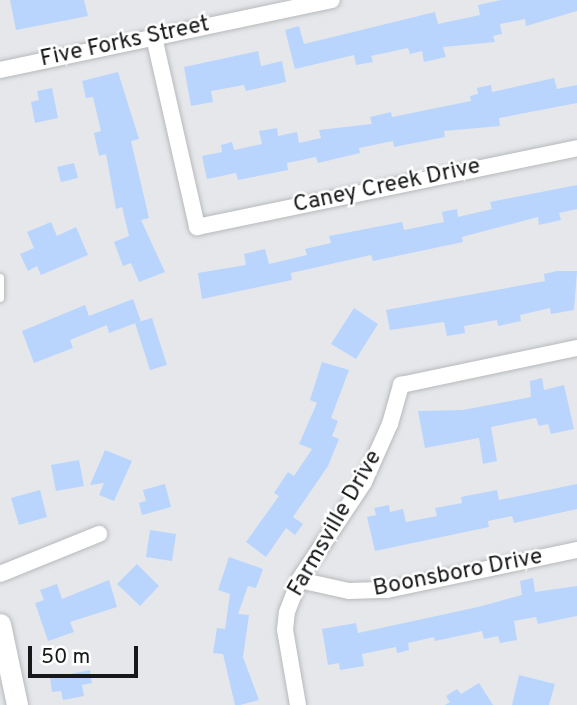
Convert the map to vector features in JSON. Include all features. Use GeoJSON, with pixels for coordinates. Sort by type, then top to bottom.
{"type":"FeatureCollection","features":[{"type":"Feature","properties":{"kind":"street","name":"Five Forks Street"},"geometry":{"type":"LineString","coordinates":[[0,69],[332,0]]}},
{"type":"Feature","properties":{"kind":"street","name":"Caney Creek Drive"},"geometry":{"type":"LineString","coordinates":[[154,37],[197,227],[577,148]]}},
{"type":"Feature","properties":{"kind":"street","name":"Farmsville Drive"},"geometry":{"type":"LineString","coordinates":[[298,705],[285,630],[299,580],[364,482],[390,424],[401,385],[577,348]]}},
{"type":"Feature","properties":{"kind":"street"},"geometry":{"type":"LineString","coordinates":[[0,574],[99,534]]}},
{"type":"Feature","properties":{"kind":"street","name":"Boonsboro Drive"},"geometry":{"type":"LineString","coordinates":[[299,580],[349,592],[387,590],[577,550]]}},
{"type":"Feature","properties":{"kind":"street"},"geometry":{"type":"LineString","coordinates":[[0,624],[17,705]]}},
{"type":"Feature","properties":{"kind":"lane"},"geometry":{"type":"LineString","coordinates":[[0,278],[0,298]]}},
{"type":"Feature","properties":{"kind":"building"},"geometry":{"type":"Polygon","coordinates":[[[10,0],[84,0],[88,16],[16,30],[10,0]]]}},
{"type":"Feature","properties":{"kind":"building"},"geometry":{"type":"Polygon","coordinates":[[[501,0],[577,0],[577,11],[526,26],[525,19],[500,24],[502,34],[493,36],[495,42],[443,47],[446,57],[424,62],[422,51],[410,54],[408,48],[371,56],[373,62],[356,65],[354,55],[295,69],[285,30],[299,26],[304,44],[435,12],[438,24],[480,15],[478,5],[501,0]]]}},
{"type":"Feature","properties":{"kind":"building"},"geometry":{"type":"Polygon","coordinates":[[[258,51],[261,66],[282,61],[286,82],[246,91],[244,85],[211,91],[213,102],[191,106],[184,67],[258,51]]]}},
{"type":"Feature","properties":{"kind":"building"},"geometry":{"type":"Polygon","coordinates":[[[118,72],[139,139],[131,141],[149,218],[141,220],[165,272],[139,282],[131,263],[123,266],[114,242],[129,236],[122,207],[116,209],[106,154],[99,156],[94,133],[101,131],[93,97],[86,98],[82,81],[118,72]]]}},
{"type":"Feature","properties":{"kind":"building"},"geometry":{"type":"Polygon","coordinates":[[[554,78],[557,89],[577,85],[577,103],[499,118],[500,126],[444,131],[445,137],[394,147],[393,141],[359,148],[360,153],[318,163],[316,157],[287,163],[288,170],[238,180],[236,173],[207,179],[202,156],[222,152],[221,145],[232,142],[234,150],[262,144],[259,131],[277,128],[278,136],[297,132],[299,143],[321,138],[319,130],[372,124],[370,117],[391,112],[392,117],[471,101],[470,96],[478,94],[477,88],[491,85],[492,92],[554,78]]]}},
{"type":"Feature","properties":{"kind":"building"},"geometry":{"type":"Polygon","coordinates":[[[52,88],[58,118],[35,123],[31,102],[39,100],[37,91],[52,88]]]}},
{"type":"Feature","properties":{"kind":"building"},"geometry":{"type":"Polygon","coordinates":[[[74,163],[78,178],[61,182],[57,167],[74,163]]]}},
{"type":"Feature","properties":{"kind":"building"},"geometry":{"type":"Polygon","coordinates":[[[577,185],[577,209],[559,213],[561,220],[539,225],[538,217],[462,237],[463,242],[373,261],[371,255],[291,273],[292,280],[202,299],[198,273],[246,265],[244,254],[265,249],[269,264],[307,255],[305,249],[331,243],[329,236],[402,222],[404,230],[444,222],[442,212],[457,209],[458,217],[492,209],[490,202],[577,185]]]}},
{"type":"Feature","properties":{"kind":"building"},"geometry":{"type":"Polygon","coordinates":[[[51,222],[57,236],[76,227],[88,255],[41,275],[37,266],[28,271],[20,254],[34,248],[27,232],[51,222]]]}},
{"type":"Feature","properties":{"kind":"building"},"geometry":{"type":"Polygon","coordinates":[[[577,271],[574,310],[551,314],[550,308],[520,315],[521,321],[498,326],[497,320],[464,326],[465,333],[447,336],[444,322],[390,330],[386,310],[545,281],[544,274],[577,271]]]}},
{"type":"Feature","properties":{"kind":"building"},"geometry":{"type":"Polygon","coordinates":[[[133,299],[141,321],[109,333],[107,325],[70,340],[73,348],[34,363],[22,331],[85,305],[89,316],[133,299]]]}},
{"type":"Feature","properties":{"kind":"building"},"geometry":{"type":"Polygon","coordinates":[[[354,308],[378,324],[356,359],[331,344],[354,308]]]}},
{"type":"Feature","properties":{"kind":"building"},"geometry":{"type":"Polygon","coordinates":[[[152,318],[167,365],[150,370],[135,323],[152,318]]]}},
{"type":"Feature","properties":{"kind":"building"},"geometry":{"type":"Polygon","coordinates":[[[322,362],[349,370],[331,418],[338,421],[332,436],[339,439],[328,466],[293,517],[303,524],[295,535],[286,528],[266,557],[246,542],[279,496],[274,493],[288,472],[294,476],[312,449],[299,444],[317,403],[310,400],[322,362]]]}},
{"type":"Feature","properties":{"kind":"building"},"geometry":{"type":"Polygon","coordinates":[[[542,378],[544,390],[564,385],[574,429],[551,434],[548,424],[539,426],[536,418],[491,427],[497,461],[483,464],[479,438],[425,448],[418,411],[463,410],[531,397],[530,381],[542,378]]]}},
{"type":"Feature","properties":{"kind":"building"},"geometry":{"type":"Polygon","coordinates":[[[105,450],[132,461],[114,501],[99,495],[104,483],[90,485],[105,450]]]}},
{"type":"Feature","properties":{"kind":"building"},"geometry":{"type":"Polygon","coordinates":[[[79,460],[84,486],[56,491],[51,465],[79,460]]]}},
{"type":"Feature","properties":{"kind":"building"},"geometry":{"type":"Polygon","coordinates":[[[165,484],[171,507],[142,515],[139,503],[146,501],[143,490],[165,484]]]}},
{"type":"Feature","properties":{"kind":"building"},"geometry":{"type":"Polygon","coordinates":[[[577,484],[577,509],[514,523],[512,516],[488,521],[489,527],[375,551],[367,517],[376,515],[374,508],[389,505],[390,512],[403,509],[406,522],[437,516],[435,508],[462,503],[461,497],[497,490],[499,500],[577,484]]]}},
{"type":"Feature","properties":{"kind":"building"},"geometry":{"type":"Polygon","coordinates":[[[40,490],[47,517],[19,525],[11,498],[40,490]]]}},
{"type":"Feature","properties":{"kind":"building"},"geometry":{"type":"Polygon","coordinates":[[[150,530],[176,534],[172,561],[146,557],[150,530]]]}},
{"type":"Feature","properties":{"kind":"building"},"geometry":{"type":"Polygon","coordinates":[[[229,557],[263,569],[256,588],[248,586],[238,614],[249,615],[243,657],[259,700],[240,705],[235,705],[223,654],[213,653],[217,628],[225,629],[230,594],[218,590],[229,557]]]}},
{"type":"Feature","properties":{"kind":"building"},"geometry":{"type":"Polygon","coordinates":[[[137,564],[159,586],[140,606],[117,584],[137,564]]]}},
{"type":"Feature","properties":{"kind":"building"},"geometry":{"type":"Polygon","coordinates":[[[533,578],[535,592],[577,586],[577,616],[538,624],[536,617],[514,621],[517,640],[500,643],[498,636],[484,639],[482,631],[435,641],[434,637],[408,643],[409,650],[397,653],[396,647],[362,654],[364,666],[340,670],[339,663],[328,665],[322,629],[356,623],[358,633],[478,607],[522,595],[520,581],[533,578]]]}},
{"type":"Feature","properties":{"kind":"building"},"geometry":{"type":"Polygon","coordinates":[[[109,580],[117,607],[70,622],[74,632],[48,641],[35,603],[44,600],[40,590],[57,584],[62,599],[109,580]]]}},
{"type":"Feature","properties":{"kind":"building"},"geometry":{"type":"Polygon","coordinates":[[[90,670],[92,683],[82,685],[84,696],[63,700],[61,691],[52,692],[50,678],[90,670]]]}},
{"type":"Feature","properties":{"kind":"building"},"geometry":{"type":"Polygon","coordinates":[[[519,675],[555,684],[549,705],[512,705],[519,675]]]}},
{"type":"Feature","properties":{"kind":"building"},"geometry":{"type":"Polygon","coordinates":[[[479,683],[493,705],[445,705],[450,702],[446,696],[457,689],[461,694],[479,683]]]}}]}
